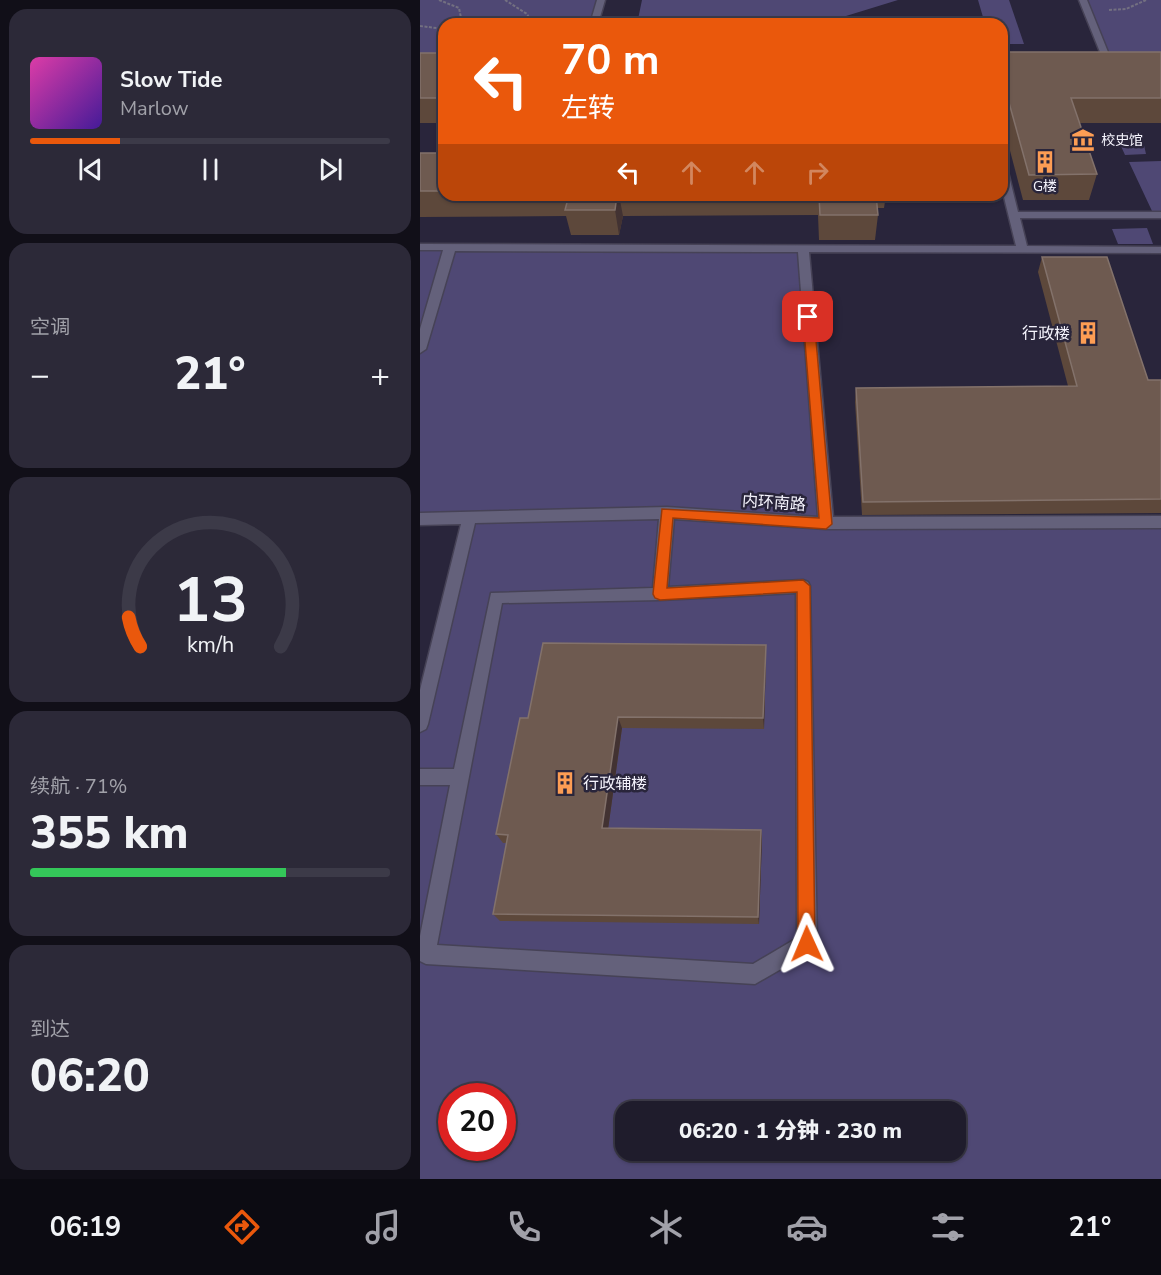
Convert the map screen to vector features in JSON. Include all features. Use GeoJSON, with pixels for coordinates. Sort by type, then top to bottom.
{"type":"FeatureCollection","features":[{"type":"Feature","properties":{"kind":"lane"},"geometry":{"type":"LineString","coordinates":[[596,18],[601,0]]}},
{"type":"Feature","properties":{"kind":"lane"},"geometry":{"type":"LineString","coordinates":[[1083,0],[1106,57]]}},
{"type":"Feature","properties":{"kind":"lane"},"geometry":{"type":"LineString","coordinates":[[1095,57],[1117,57]]}},
{"type":"Feature","properties":{"kind":"lane"},"geometry":{"type":"LineString","coordinates":[[1008,192],[1022,249]]}},
{"type":"Feature","properties":{"kind":"lane"},"geometry":{"type":"LineString","coordinates":[[1014,215],[1161,215]]}},
{"type":"Feature","properties":{"kind":"lane"},"geometry":{"type":"LineString","coordinates":[[420,247],[1161,250]]}},
{"type":"Feature","properties":{"kind":"lane"},"geometry":{"type":"LineString","coordinates":[[420,350],[450,247]]}},
{"type":"Feature","properties":{"kind":"lane"},"geometry":{"type":"LineString","coordinates":[[802,248],[826,524]]}},
{"type":"Feature","properties":{"kind":"lane"},"geometry":{"type":"LineString","coordinates":[[660,594],[667,513]]}},
{"type":"Feature","properties":{"kind":"lane","name":"内环南路"},"geometry":{"type":"LineString","coordinates":[[420,519],[667,513],[826,524],[1161,522]]}},
{"type":"Feature","properties":{"kind":"lane"},"geometry":{"type":"LineString","coordinates":[[420,724],[469,519]]}},
{"type":"Feature","properties":{"kind":"lane"},"geometry":{"type":"LineString","coordinates":[[803,586],[807,944],[755,974],[426,954],[496,597],[660,594],[803,586]]}},
{"type":"Feature","properties":{"kind":"lane"},"geometry":{"type":"LineString","coordinates":[[420,777],[460,777]]}},
{"type":"Feature","properties":{"kind":"path"},"geometry":{"type":"LineString","coordinates":[[439,0],[459,8],[461,18]]}},
{"type":"Feature","properties":{"kind":"path"},"geometry":{"type":"LineString","coordinates":[[505,0],[527,14],[529,18]]}},
{"type":"Feature","properties":{"kind":"path"},"geometry":{"type":"LineString","coordinates":[[1087,11],[1126,9],[1146,0]]}},
{"type":"Feature","properties":{"kind":"path"},"geometry":{"type":"LineString","coordinates":[[420,26],[438,28]]}},
{"type":"Feature","properties":{"kind":"shaded area"},"geometry":{"type":"Polygon","coordinates":[[[420,0],[601,0],[596,18],[438,18],[438,59],[420,59],[420,0]]]}},
{"type":"Feature","properties":{"kind":"shaded area"},"geometry":{"type":"Polygon","coordinates":[[[642,0],[898,0],[840,18],[638,18],[642,0]]]}},
{"type":"Feature","properties":{"kind":"shaded area"},"geometry":{"type":"Polygon","coordinates":[[[978,0],[1009,0],[1024,44],[1008,44],[1008,18],[983,18],[978,0]]]}},
{"type":"Feature","properties":{"kind":"shaded area"},"geometry":{"type":"Polygon","coordinates":[[[1083,0],[1161,0],[1161,56],[1106,57],[1083,0]]]}},
{"type":"Feature","properties":{"kind":"shaded area"},"geometry":{"type":"Polygon","coordinates":[[[1141,132],[1146,154],[1125,155],[1115,133],[1141,132]]]}},
{"type":"Feature","properties":{"kind":"shaded area"},"geometry":{"type":"Polygon","coordinates":[[[1161,161],[1161,211],[1152,211],[1129,162],[1161,161]]]}},
{"type":"Feature","properties":{"kind":"shaded area"},"geometry":{"type":"Polygon","coordinates":[[[1147,228],[1153,244],[1118,244],[1112,229],[1147,228]]]}},
{"type":"Feature","properties":{"kind":"shaded area"},"geometry":{"type":"Polygon","coordinates":[[[420,247],[803,248],[826,519],[1161,519],[1161,1179],[420,1179],[420,723],[469,520],[420,519],[420,247]]]}},
{"type":"Feature","properties":{"kind":"building","name":"G楼"},"geometry":{"type":"Polygon","coordinates":[[[1008,52],[1161,52],[1161,98],[1071,98],[1097,174],[1029,175],[1008,99],[1008,52]]]}},
{"type":"Feature","properties":{"kind":"building"},"geometry":{"type":"Polygon","coordinates":[[[420,53],[438,53],[438,98],[420,98],[420,53]]]}},
{"type":"Feature","properties":{"kind":"building"},"geometry":{"type":"Polygon","coordinates":[[[420,153],[438,153],[438,191],[420,191],[420,153]]]}},
{"type":"Feature","properties":{"kind":"building"},"geometry":{"type":"Polygon","coordinates":[[[567,201],[616,201],[615,210],[565,210],[567,201]]]}},
{"type":"Feature","properties":{"kind":"building"},"geometry":{"type":"Polygon","coordinates":[[[819,201],[877,201],[878,215],[820,215],[819,201]]]}},
{"type":"Feature","properties":{"kind":"building","name":"行政楼"},"geometry":{"type":"Polygon","coordinates":[[[1042,257],[1107,257],[1148,380],[1161,380],[1161,499],[863,502],[856,388],[1077,386],[1042,257]]]}},
{"type":"Feature","properties":{"kind":"building","name":"行政辅楼"},"geometry":{"type":"Polygon","coordinates":[[[543,643],[766,645],[763,718],[618,717],[602,828],[761,830],[758,917],[493,914],[508,835],[496,834],[520,718],[528,718],[543,643]]]}},
{"type":"Feature","properties":{"kind":"place","name":"校史馆"},"geometry":{"type":"Point","coordinates":[1083,140]}},
{"type":"Feature","properties":{"kind":"place","name":"G楼"},"geometry":{"type":"Point","coordinates":[1045,162]}},
{"type":"Feature","properties":{"kind":"place","name":"行政楼"},"geometry":{"type":"Point","coordinates":[1088,333]}},
{"type":"Feature","properties":{"kind":"place","name":"行政辅楼"},"geometry":{"type":"Point","coordinates":[565,783]}},
{"type":"Feature","properties":{"kind":"route"},"geometry":{"type":"LineString","coordinates":[[807,944],[803,586],[660,594],[667,513],[826,524],[808,317]]}}]}
